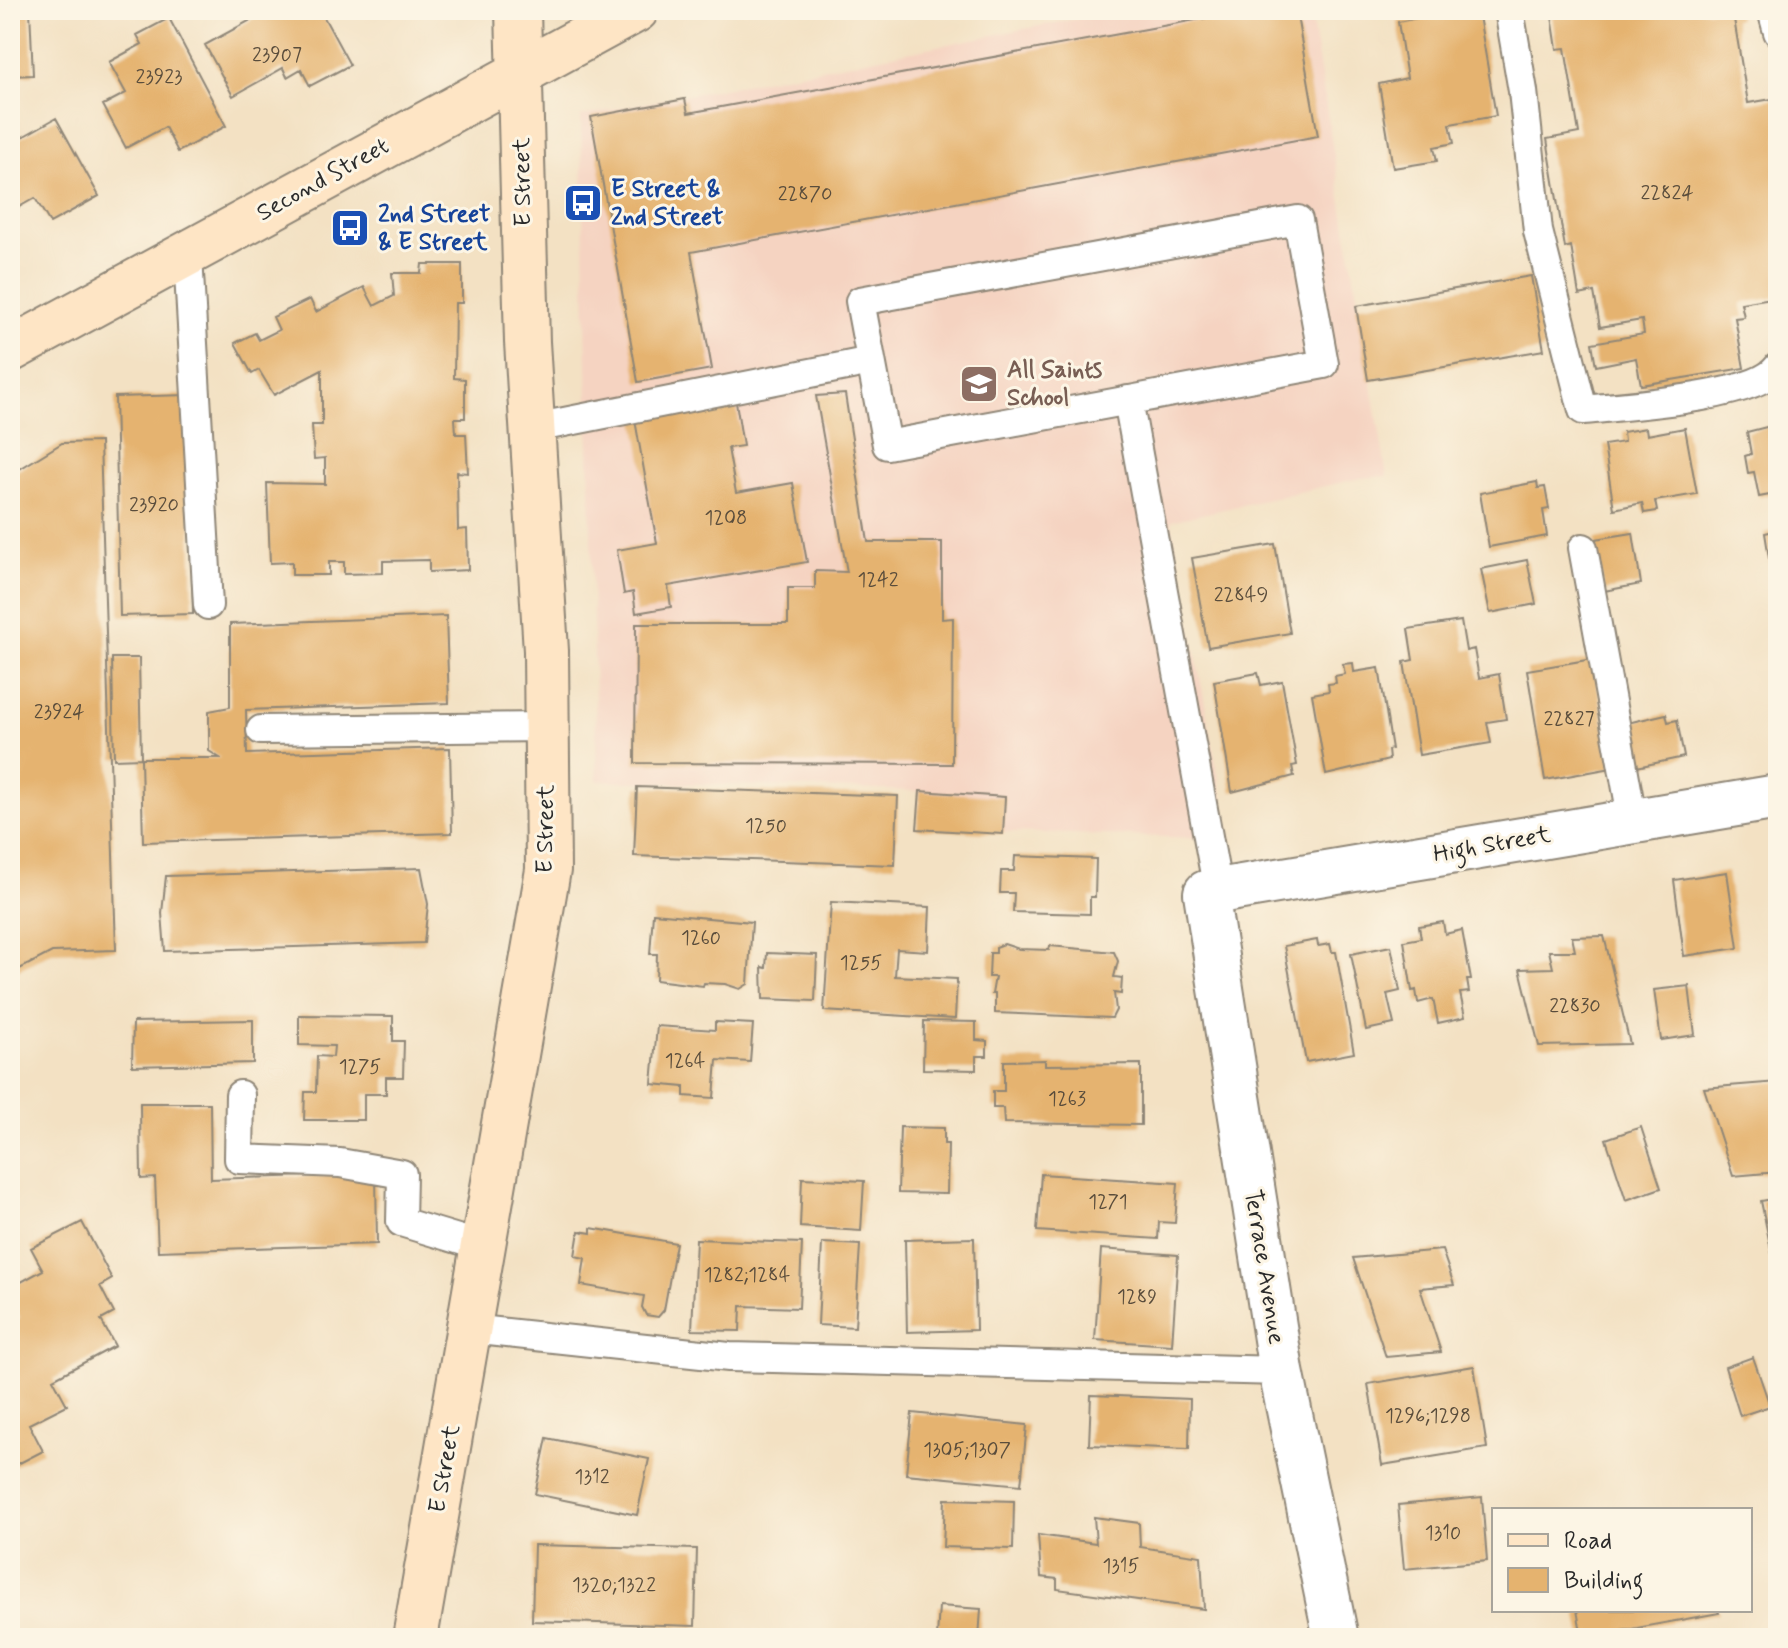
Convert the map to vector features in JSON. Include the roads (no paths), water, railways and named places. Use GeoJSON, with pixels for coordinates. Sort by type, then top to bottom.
{"type":"FeatureCollection","features":[{"type":"Feature","properties":{"kind":"street","name":"E Street"},"geometry":{"type":"LineString","coordinates":[[415,1638],[548,870],[546,727],[534,428],[527,342],[518,10]]}},
{"type":"Feature","properties":{"kind":"street","name":"Second Street"},"geometry":{"type":"LineString","coordinates":[[10,350],[188,256],[520,70],[636,10]]}},
{"type":"Feature","properties":{"kind":"street","name":"High Street"},"geometry":{"type":"LineString","coordinates":[[1212,892],[1778,797]]}},
{"type":"Feature","properties":{"kind":"street","name":"Terrace Avenue"},"geometry":{"type":"LineString","coordinates":[[1212,892],[1281,1371],[1336,1638]]}},
{"type":"Feature","properties":{"kind":"lane"},"geometry":{"type":"LineString","coordinates":[[1509,10],[1523,91],[1538,231],[1583,410],[1659,403],[1749,386],[1773,375],[1778,367]]}},
{"type":"Feature","properties":{"kind":"lane"},"geometry":{"type":"LineString","coordinates":[[1772,10],[1778,32]]}},
{"type":"Feature","properties":{"kind":"lane"},"geometry":{"type":"LineString","coordinates":[[1298,220],[1324,364],[1128,400],[887,445],[860,301],[1298,220]]}},
{"type":"Feature","properties":{"kind":"lane"},"geometry":{"type":"LineString","coordinates":[[188,256],[208,605]]}},
{"type":"Feature","properties":{"kind":"lane"},"geometry":{"type":"LineString","coordinates":[[534,428],[871,361]]}},
{"type":"Feature","properties":{"kind":"lane"},"geometry":{"type":"LineString","coordinates":[[1128,400],[1212,892]]}},
{"type":"Feature","properties":{"kind":"lane"},"geometry":{"type":"LineString","coordinates":[[1583,548],[1633,822]]}},
{"type":"Feature","properties":{"kind":"lane"},"geometry":{"type":"LineString","coordinates":[[261,730],[546,727]]}},
{"type":"Feature","properties":{"kind":"lane"},"geometry":{"type":"LineString","coordinates":[[240,1095],[239,1159],[340,1163],[402,1174],[401,1222],[484,1247]]}},
{"type":"Feature","properties":{"kind":"lane"},"geometry":{"type":"LineString","coordinates":[[470,1329],[729,1357],[1281,1371]]}},
{"type":"Feature","properties":{"kind":"place","name":"E Street & 2nd Street"},"geometry":{"type":"Point","coordinates":[583,203]}},
{"type":"Feature","properties":{"kind":"place","name":"2nd Street & E Street"},"geometry":{"type":"Point","coordinates":[350,228]}},
{"type":"Feature","properties":{"kind":"place","name":"All Saints School"},"geometry":{"type":"Point","coordinates":[979,384]}}]}
